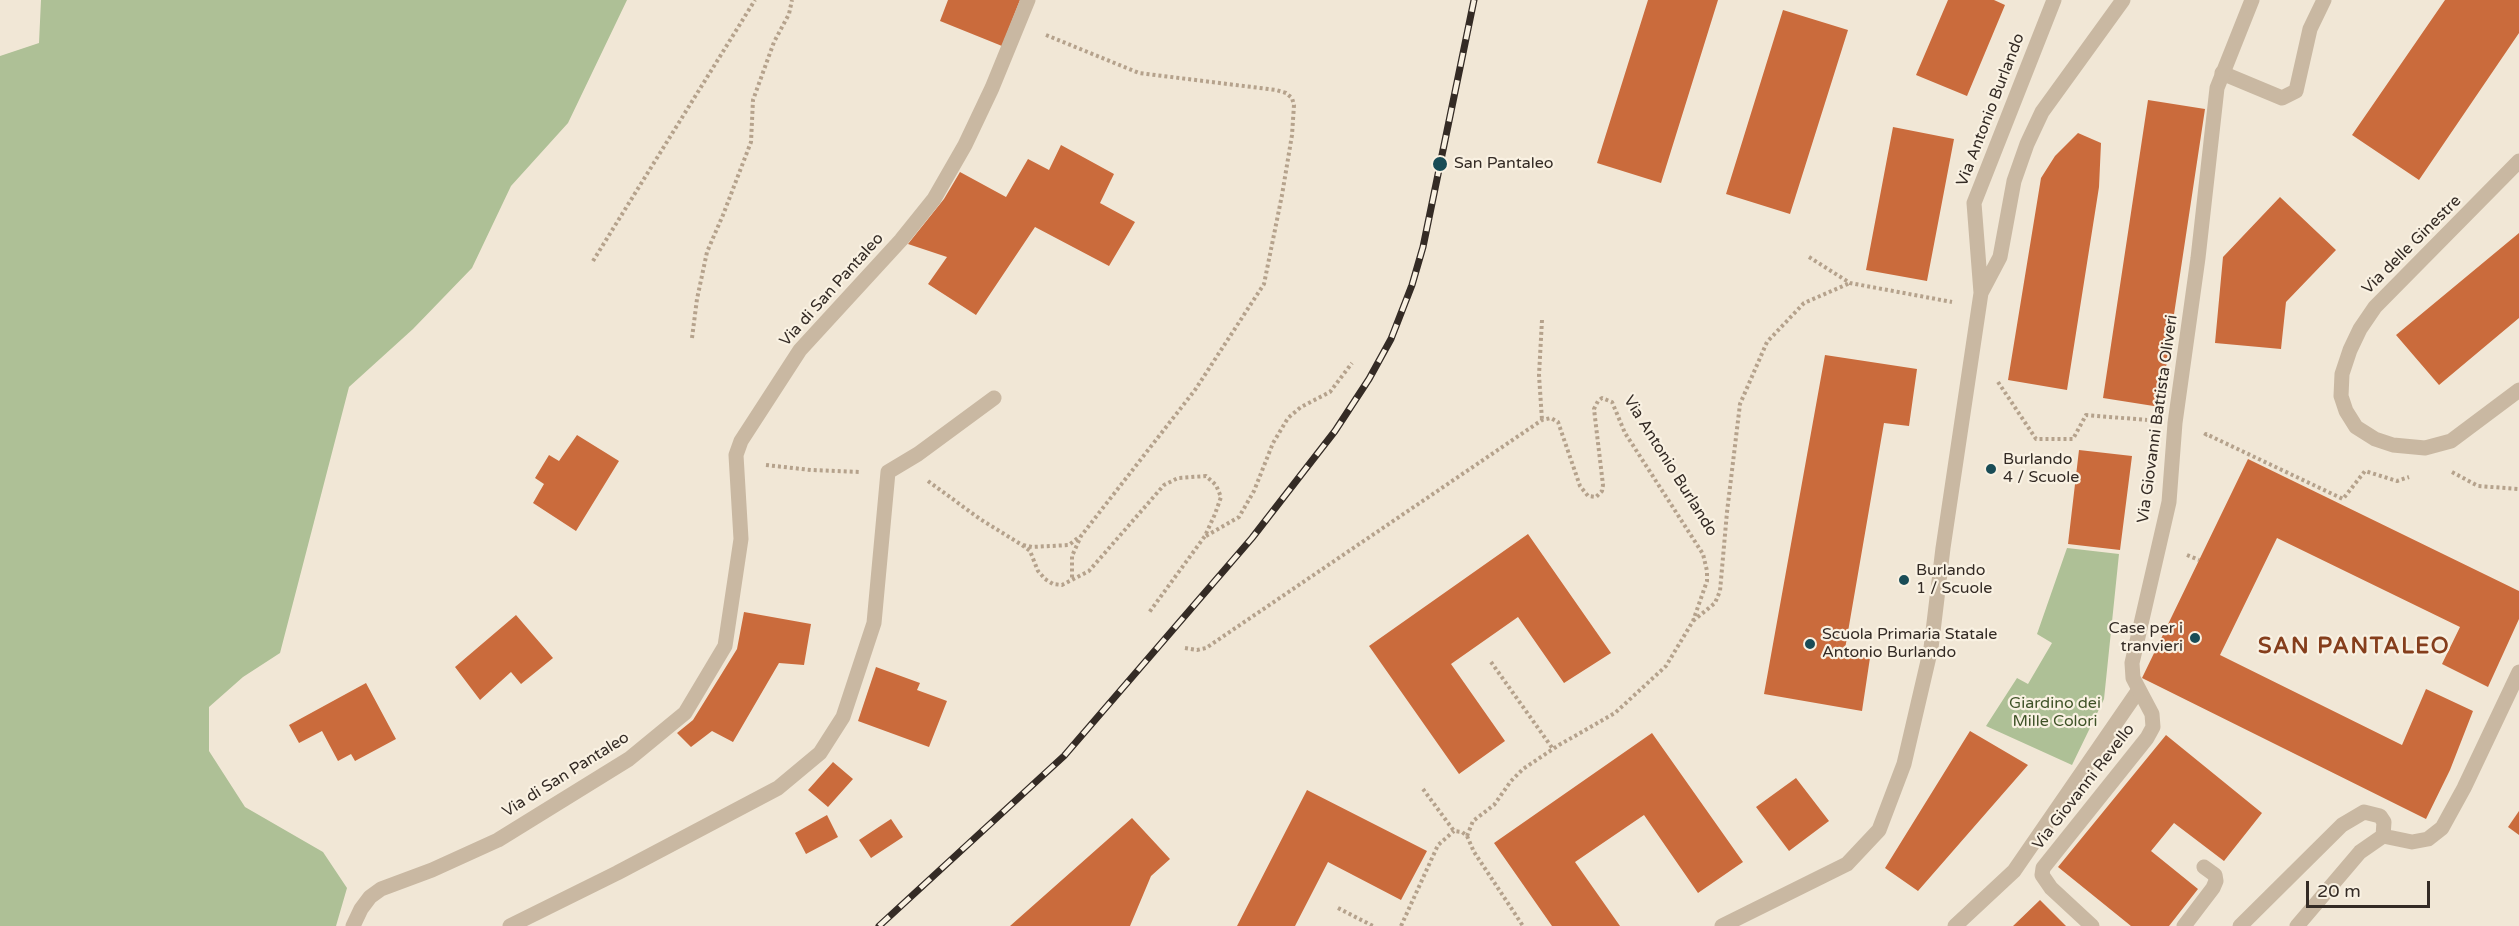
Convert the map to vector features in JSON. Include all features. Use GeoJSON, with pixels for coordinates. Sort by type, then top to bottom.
{"type":"FeatureCollection","features":[{"type":"Feature","properties":{"kind":"street","name":"Via di San Pantaleo"},"geometry":{"type":"LineString","coordinates":[[353,926],[370,897],[381,889],[432,870],[498,840],[629,759],[685,713],[725,646],[741,539],[737,462],[741,441],[800,350],[901,240],[934,199],[965,145],[1028,0]]}},
{"type":"Feature","properties":{"kind":"street","name":"Via Antonio Burlando"},"geometry":{"type":"LineString","coordinates":[[1722,926],[1847,864],[1879,830],[1904,764],[1931,648],[1979,300],[1974,204],[2054,0]]}},
{"type":"Feature","properties":{"kind":"street"},"geometry":{"type":"LineString","coordinates":[[1979,300],[2000,257],[2014,181],[2027,144],[2042,112],[2123,0]]}},
{"type":"Feature","properties":{"kind":"street","name":"Via Giovanni Battista Oliveri"},"geometry":{"type":"LineString","coordinates":[[2138,691],[2131,668],[2169,502],[2175,423],[2198,258],[2217,88],[2252,0]]}},
{"type":"Feature","properties":{"kind":"street"},"geometry":{"type":"LineString","coordinates":[[2222,73],[2282,98],[2296,91],[2310,29],[2324,0]]}},
{"type":"Feature","properties":{"kind":"street","name":"Via delle Ginestre"},"geometry":{"type":"LineString","coordinates":[[2519,161],[2375,307],[2360,329],[2342,374],[2341,396],[2346,411],[2356,427],[2375,438],[2409,448],[2425,448],[2451,441],[2519,390]]}},
{"type":"Feature","properties":{"kind":"street"},"geometry":{"type":"LineString","coordinates":[[510,926],[617,873],[778,788],[819,753],[843,717],[874,623],[888,472],[918,454],[994,398]]}},
{"type":"Feature","properties":{"kind":"street"},"geometry":{"type":"LineString","coordinates":[[2297,926],[2360,852],[2384,836],[2412,842],[2428,839],[2442,828],[2464,788],[2519,672]]}},
{"type":"Feature","properties":{"kind":"street"},"geometry":{"type":"LineString","coordinates":[[1955,926],[2014,871],[2138,691]]}},
{"type":"Feature","properties":{"kind":"street","name":"Via Giovanni Revello"},"geometry":{"type":"LineString","coordinates":[[2091,926],[2051,888],[2042,875],[2043,868],[2151,732],[2154,721],[2152,714],[2138,691]]}},
{"type":"Feature","properties":{"kind":"street"},"geometry":{"type":"LineString","coordinates":[[2240,926],[2350,819],[2364,812],[2380,816],[2385,822],[2384,836]]}},
{"type":"Feature","properties":{"kind":"street"},"geometry":{"type":"LineString","coordinates":[[2184,926],[2213,888],[2216,880],[2215,875],[2204,867]]}},
{"type":"Feature","properties":{"kind":"path"},"geometry":{"type":"LineString","coordinates":[[593,261],[755,0]]}},
{"type":"Feature","properties":{"kind":"path"},"geometry":{"type":"LineString","coordinates":[[692,338],[706,252],[751,142],[753,100],[774,42],[789,14],[792,0]]}},
{"type":"Feature","properties":{"kind":"path"},"geometry":{"type":"LineString","coordinates":[[1019,24],[1139,73],[1276,90],[1286,93],[1292,98],[1294,105],[1286,175],[1264,284],[1195,390],[1081,536],[1072,556],[1072,580]]}},
{"type":"Feature","properties":{"kind":"path"},"geometry":{"type":"LineString","coordinates":[[1809,257],[1850,283],[1979,300]]}},
{"type":"Feature","properties":{"kind":"path"},"geometry":{"type":"LineString","coordinates":[[1693,621],[1715,603],[1720,591],[1726,512],[1740,404],[1767,342],[1804,303],[1850,283]]}},
{"type":"Feature","properties":{"kind":"path"},"geometry":{"type":"LineString","coordinates":[[1185,648],[1197,650],[1206,648],[1542,420],[1539,375],[1542,320]]}},
{"type":"Feature","properties":{"kind":"path"},"geometry":{"type":"LineString","coordinates":[[1205,536],[1239,517],[1254,491],[1274,443],[1288,418],[1301,407],[1330,392],[1352,363]]}},
{"type":"Feature","properties":{"kind":"path"},"geometry":{"type":"LineString","coordinates":[[1992,373],[2037,439],[2073,439],[2086,415]]}},
{"type":"Feature","properties":{"kind":"path","name":"Via Antonio Burlando"},"geometry":{"type":"LineString","coordinates":[[1467,836],[1473,820],[1494,805],[1511,781],[1523,769],[1615,713],[1654,678],[1676,650],[1693,621],[1707,581],[1703,554],[1625,433],[1612,402],[1602,398],[1594,409],[1604,485],[1596,497],[1588,496],[1580,486],[1558,422],[1551,418],[1542,420]]}},
{"type":"Feature","properties":{"kind":"path"},"geometry":{"type":"LineString","coordinates":[[2203,445],[2206,434],[2343,499],[2365,471],[2397,481],[2416,476]]}},
{"type":"Feature","properties":{"kind":"path"},"geometry":{"type":"LineString","coordinates":[[2451,441],[2444,468],[2478,486],[2519,489]]}},
{"type":"Feature","properties":{"kind":"path"},"geometry":{"type":"LineString","coordinates":[[737,462],[811,470],[919,474],[980,519],[1023,545],[1045,579],[1053,584],[1062,585],[1089,571],[1164,485],[1178,478],[1206,476],[1216,485],[1221,497],[1205,536],[1148,614]]}},
{"type":"Feature","properties":{"kind":"path"},"geometry":{"type":"LineString","coordinates":[[1023,545],[1032,547],[1068,545],[1081,536]]}},
{"type":"Feature","properties":{"kind":"path"},"geometry":{"type":"LineString","coordinates":[[1491,662],[1553,749]]}},
{"type":"Feature","properties":{"kind":"path"},"geometry":{"type":"LineString","coordinates":[[1424,789],[1454,831],[1462,832],[1467,836],[1474,852],[1523,926]]}},
{"type":"Feature","properties":{"kind":"path"},"geometry":{"type":"LineString","coordinates":[[1401,926],[1438,845],[1454,831]]}},
{"type":"Feature","properties":{"kind":"path"},"geometry":{"type":"LineString","coordinates":[[1338,908],[1373,926]]}},
{"type":"Feature","properties":{"kind":"green space"},"geometry":{"type":"Polygon","coordinates":[[[41,0],[627,0],[568,123],[511,186],[472,268],[413,329],[349,387],[280,653],[243,677],[209,707],[209,751],[245,807],[323,852],[347,888],[336,926],[0,926],[0,56],[39,43],[41,0]]]}},
{"type":"Feature","properties":{"kind":"green space","name":"Giardino dei Mille Colori"},"geometry":{"type":"Polygon","coordinates":[[[2067,548],[2119,554],[2104,699],[2072,765],[1986,726],[2017,678],[2028,684],[2052,643],[2037,634],[2067,548]]]}},
{"type":"Feature","properties":{"kind":"building"},"geometry":{"type":"Polygon","coordinates":[[[948,0],[1020,0],[1002,46],[940,21],[948,0]]]}},
{"type":"Feature","properties":{"kind":"building"},"geometry":{"type":"Polygon","coordinates":[[[1648,0],[1718,0],[1661,183],[1597,163],[1648,0]]]}},
{"type":"Feature","properties":{"kind":"building"},"geometry":{"type":"Polygon","coordinates":[[[1948,0],[1994,0],[2005,5],[1967,96],[1916,75],[1948,0]]]}},
{"type":"Feature","properties":{"kind":"building"},"geometry":{"type":"Polygon","coordinates":[[[2445,0],[2519,0],[2519,33],[2419,180],[2352,135],[2445,0]]]}},
{"type":"Feature","properties":{"kind":"building"},"geometry":{"type":"Polygon","coordinates":[[[1783,10],[1848,30],[1790,214],[1726,194],[1783,10]]]}},
{"type":"Feature","properties":{"kind":"building"},"geometry":{"type":"Polygon","coordinates":[[[2148,100],[2205,109],[2160,407],[2103,398],[2148,100]]]}},
{"type":"Feature","properties":{"kind":"building"},"geometry":{"type":"Polygon","coordinates":[[[1893,127],[1954,139],[1927,281],[1866,270],[1893,127]]]}},
{"type":"Feature","properties":{"kind":"building"},"geometry":{"type":"Polygon","coordinates":[[[2078,133],[2101,143],[2099,187],[2067,390],[2008,380],[2041,178],[2055,156],[2078,133]]]}},
{"type":"Feature","properties":{"kind":"building"},"geometry":{"type":"Polygon","coordinates":[[[1061,145],[1114,174],[1100,203],[1135,222],[1109,266],[1035,227],[976,315],[928,284],[947,257],[908,244],[944,199],[960,172],[1006,197],[1028,159],[1049,170],[1061,145]]]}},
{"type":"Feature","properties":{"kind":"building"},"geometry":{"type":"Polygon","coordinates":[[[2280,197],[2336,250],[2286,302],[2281,349],[2215,343],[2223,257],[2280,197]]]}},
{"type":"Feature","properties":{"kind":"building"},"geometry":{"type":"Polygon","coordinates":[[[2519,233],[2519,318],[2439,385],[2396,335],[2519,233]]]}},
{"type":"Feature","properties":{"kind":"building"},"geometry":{"type":"Polygon","coordinates":[[[1825,355],[1917,369],[1909,426],[1884,423],[1845,649],[1871,651],[1862,711],[1764,694],[1825,355]]]}},
{"type":"Feature","properties":{"kind":"building"},"geometry":{"type":"Polygon","coordinates":[[[577,435],[619,461],[576,531],[533,503],[544,484],[535,478],[549,455],[559,461],[577,435]]]}},
{"type":"Feature","properties":{"kind":"building"},"geometry":{"type":"Polygon","coordinates":[[[2079,450],[2132,456],[2120,550],[2068,544],[2079,450]]]}},
{"type":"Feature","properties":{"kind":"building","name":"Case per i tranvieri"},"geometry":{"type":"Polygon","coordinates":[[[2248,459],[2519,591],[2519,619],[2488,687],[2442,664],[2460,627],[2277,538],[2220,655],[2402,745],[2426,689],[2473,711],[2450,770],[2426,819],[2142,678],[2248,459]]]}},
{"type":"Feature","properties":{"kind":"building"},"geometry":{"type":"Polygon","coordinates":[[[1528,534],[1611,653],[1564,683],[1518,617],[1451,664],[1505,741],[1459,774],[1369,646],[1528,534]]]}},
{"type":"Feature","properties":{"kind":"building"},"geometry":{"type":"Polygon","coordinates":[[[744,612],[811,624],[804,665],[779,663],[733,742],[712,731],[691,747],[677,733],[693,720],[737,649],[744,612]]]}},
{"type":"Feature","properties":{"kind":"building"},"geometry":{"type":"Polygon","coordinates":[[[516,615],[553,658],[521,684],[511,672],[480,700],[455,667],[516,615]]]}},
{"type":"Feature","properties":{"kind":"building"},"geometry":{"type":"Polygon","coordinates":[[[876,667],[920,683],[917,690],[947,701],[929,747],[858,721],[876,667]]]}},
{"type":"Feature","properties":{"kind":"building"},"geometry":{"type":"Polygon","coordinates":[[[366,683],[396,739],[355,761],[351,754],[338,761],[322,731],[299,743],[289,725],[366,683]]]}},
{"type":"Feature","properties":{"kind":"building"},"geometry":{"type":"Polygon","coordinates":[[[1970,731],[2028,765],[1918,891],[1885,868],[1970,731]]]}},
{"type":"Feature","properties":{"kind":"building"},"geometry":{"type":"Polygon","coordinates":[[[1652,733],[1743,862],[1698,893],[1644,815],[1575,862],[1620,926],[1552,926],[1494,843],[1652,733]]]}},
{"type":"Feature","properties":{"kind":"building"},"geometry":{"type":"Polygon","coordinates":[[[2166,735],[2262,813],[2224,861],[2174,823],[2151,851],[2198,889],[2169,926],[2131,926],[2058,867],[2166,735]]]}},
{"type":"Feature","properties":{"kind":"building"},"geometry":{"type":"Polygon","coordinates":[[[833,762],[853,779],[828,807],[808,790],[833,762]]]}},
{"type":"Feature","properties":{"kind":"building"},"geometry":{"type":"Polygon","coordinates":[[[1796,778],[1829,821],[1789,851],[1756,807],[1796,778]]]}},
{"type":"Feature","properties":{"kind":"building"},"geometry":{"type":"Polygon","coordinates":[[[1307,790],[1427,851],[1401,900],[1328,862],[1295,926],[1237,926],[1307,790]]]}},
{"type":"Feature","properties":{"kind":"building"},"geometry":{"type":"Polygon","coordinates":[[[2519,811],[2519,835],[2508,827],[2519,811]]]}},
{"type":"Feature","properties":{"kind":"building"},"geometry":{"type":"Polygon","coordinates":[[[827,815],[838,837],[806,854],[795,833],[827,815]]]}},
{"type":"Feature","properties":{"kind":"building"},"geometry":{"type":"Polygon","coordinates":[[[1132,818],[1170,859],[1151,876],[1130,926],[1010,926],[1132,818]]]}},
{"type":"Feature","properties":{"kind":"building"},"geometry":{"type":"Polygon","coordinates":[[[891,819],[903,837],[871,858],[859,840],[891,819]]]}},
{"type":"Feature","properties":{"kind":"building"},"geometry":{"type":"Polygon","coordinates":[[[2040,900],[2066,926],[2013,926],[2040,900]]]}},
{"type":"Feature","properties":{"kind":"railway"},"geometry":{"type":"LineString","coordinates":[[879,926],[1064,756],[1252,538],[1335,431],[1369,379],[1391,339],[1412,285],[1423,247],[1474,0]]}},
{"type":"Feature","properties":{"kind":"place","name":"San Pantaleo"},"geometry":{"type":"Point","coordinates":[1440,164]}},
{"type":"Feature","properties":{"kind":"place","name":"Burlando 4 / Scuole"},"geometry":{"type":"Point","coordinates":[1991,469]}},
{"type":"Feature","properties":{"kind":"place","name":"Burlando 1 / Scuole"},"geometry":{"type":"Point","coordinates":[1904,580]}},
{"type":"Feature","properties":{"kind":"place","name":"Case per i tranvieri"},"geometry":{"type":"Point","coordinates":[2195,638]}},
{"type":"Feature","properties":{"kind":"place","name":"Scuola Primaria Statale Antonio Burlando"},"geometry":{"type":"Point","coordinates":[1810,644]}},
{"type":"Feature","properties":{"kind":"district","name":"SAN PANTALEO"},"geometry":{"type":"Point","coordinates":[2354,647]}}]}
